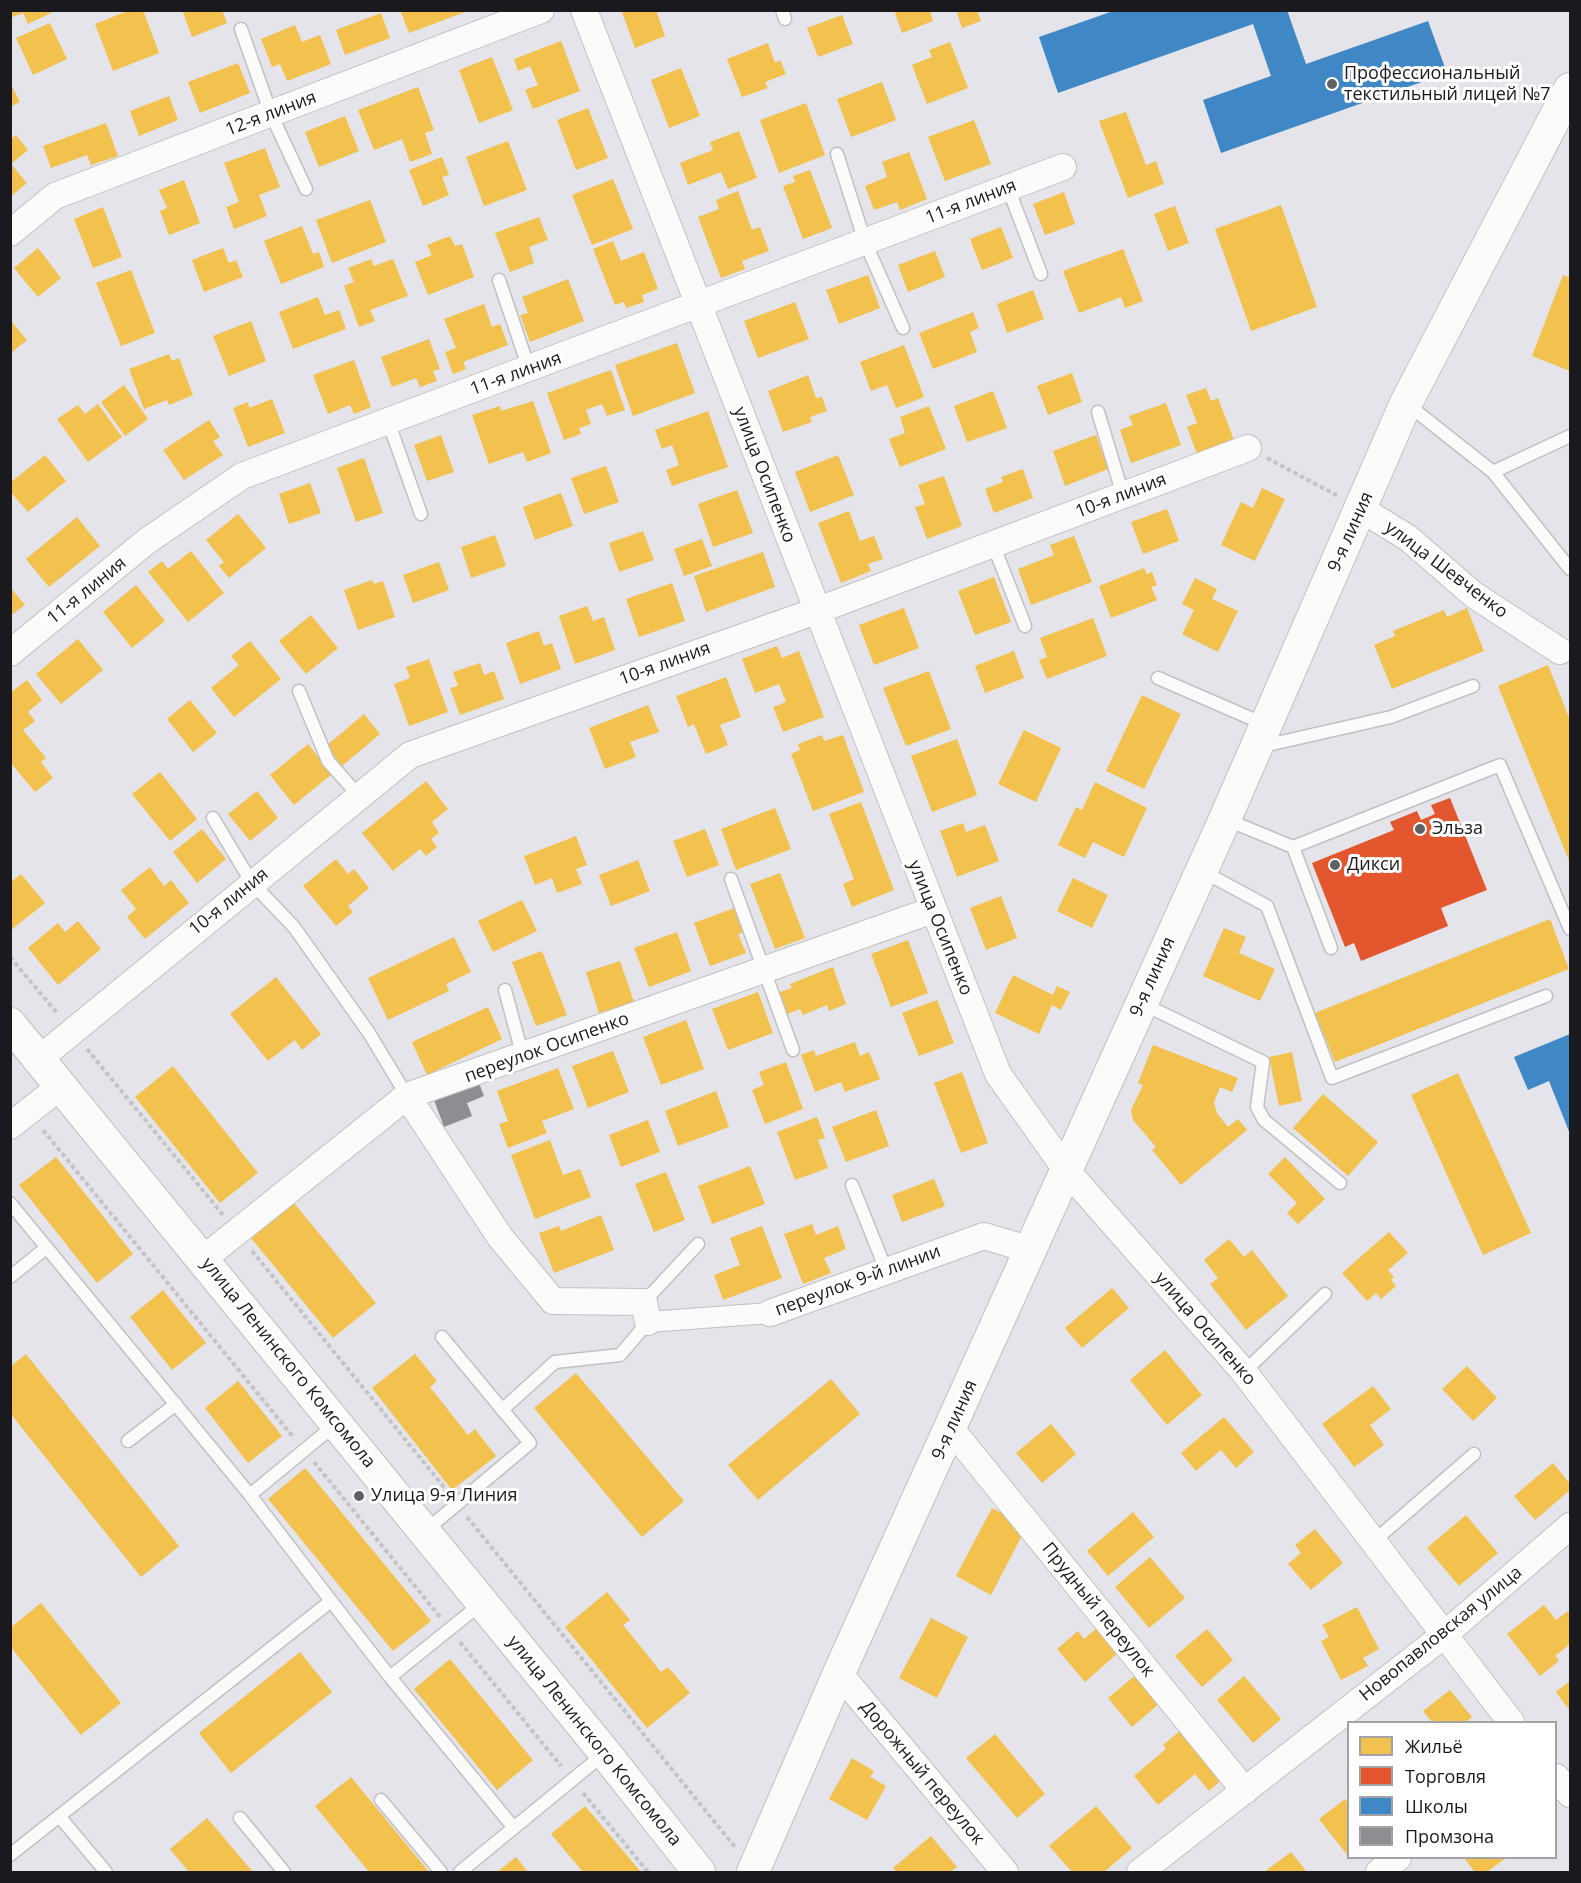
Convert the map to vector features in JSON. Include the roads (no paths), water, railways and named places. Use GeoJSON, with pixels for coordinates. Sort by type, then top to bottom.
{"type":"FeatureCollection","features":[{"type":"Feature","properties":{"kind":"street","name":"12-я линия"},"geometry":{"type":"LineString","coordinates":[[10,233],[55,196],[542,10]]}},
{"type":"Feature","properties":{"kind":"street","name":"улица Осипенко"},"geometry":{"type":"LineString","coordinates":[[584,10],[998,1074],[1067,1171],[1244,1372],[1510,1721]]}},
{"type":"Feature","properties":{"kind":"street","name":"9-я линия"},"geometry":{"type":"LineString","coordinates":[[754,1871],[839,1673],[1225,819],[1406,403],[1570,89]]}},
{"type":"Feature","properties":{"kind":"street","name":"11-я линия"},"geometry":{"type":"LineString","coordinates":[[10,653],[147,541],[242,476],[1063,167]]}},
{"type":"Feature","properties":{"kind":"street","name":"10-я линия"},"geometry":{"type":"LineString","coordinates":[[39,1059],[410,755],[816,610],[1248,448]]}},
{"type":"Feature","properties":{"kind":"street","name":"улица Шевченко"},"geometry":{"type":"LineString","coordinates":[[1361,508],[1408,538],[1474,594],[1560,651]]}},
{"type":"Feature","properties":{"kind":"street","name":"переулок Осипенко"},"geometry":{"type":"LineString","coordinates":[[203,1259],[407,1096],[523,1057],[933,910]]}},
{"type":"Feature","properties":{"kind":"street","name":"улица Ленинского Комсомола"},"geometry":{"type":"LineString","coordinates":[[10,1024],[425,1531],[699,1872]]}},
{"type":"Feature","properties":{"kind":"street"},"geometry":{"type":"LineString","coordinates":[[19,1118],[61,1086]]}},
{"type":"Feature","properties":{"kind":"street","name":"переулок 9-й линии"},"geometry":{"type":"LineString","coordinates":[[407,1096],[500,1237],[553,1301],[646,1312],[770,1313],[984,1236],[1031,1250]]}},
{"type":"Feature","properties":{"kind":"street","name":"Прудный переулок"},"geometry":{"type":"LineString","coordinates":[[951,1429],[1245,1791]]}},
{"type":"Feature","properties":{"kind":"street","name":"Новопавловская улица"},"geometry":{"type":"LineString","coordinates":[[1140,1872],[1444,1635],[1570,1526]]}},
{"type":"Feature","properties":{"kind":"street","name":"Дорожный переулок"},"geometry":{"type":"LineString","coordinates":[[839,1673],[1005,1872]]}},
{"type":"Feature","properties":{"kind":"street"},"geometry":{"type":"LineString","coordinates":[[1557,1778],[1570,1794]]}},
{"type":"Feature","properties":{"kind":"street"},"geometry":{"type":"LineString","coordinates":[[1379,1872],[1395,1859]]}},
{"type":"Feature","properties":{"kind":"lane"},"geometry":{"type":"LineString","coordinates":[[242,28],[271,114],[306,189]]}},
{"type":"Feature","properties":{"kind":"lane"},"geometry":{"type":"LineString","coordinates":[[837,154],[865,242],[903,328]]}},
{"type":"Feature","properties":{"kind":"lane"},"geometry":{"type":"LineString","coordinates":[[1008,188],[1041,274]]}},
{"type":"Feature","properties":{"kind":"lane"},"geometry":{"type":"LineString","coordinates":[[499,280],[529,369]]}},
{"type":"Feature","properties":{"kind":"lane"},"geometry":{"type":"LineString","coordinates":[[1406,403],[1493,472],[1570,569]]}},
{"type":"Feature","properties":{"kind":"lane"},"geometry":{"type":"LineString","coordinates":[[1098,412],[1124,495]]}},
{"type":"Feature","properties":{"kind":"lane"},"geometry":{"type":"LineString","coordinates":[[388,422],[421,514]]}},
{"type":"Feature","properties":{"kind":"lane"},"geometry":{"type":"LineString","coordinates":[[1493,472],[1570,436]]}},
{"type":"Feature","properties":{"kind":"lane"},"geometry":{"type":"LineString","coordinates":[[993,544],[1025,626]]}},
{"type":"Feature","properties":{"kind":"lane"},"geometry":{"type":"LineString","coordinates":[[1158,678],[1260,736],[1391,717],[1473,686]]}},
{"type":"Feature","properties":{"kind":"lane"},"geometry":{"type":"LineString","coordinates":[[299,691],[328,761],[359,796]]}},
{"type":"Feature","properties":{"kind":"lane"},"geometry":{"type":"LineString","coordinates":[[1225,819],[1293,847],[1500,765],[1570,929]]}},
{"type":"Feature","properties":{"kind":"lane"},"geometry":{"type":"LineString","coordinates":[[213,818],[252,883],[294,927],[369,1033],[407,1096]]}},
{"type":"Feature","properties":{"kind":"lane"},"geometry":{"type":"LineString","coordinates":[[1293,847],[1330,948]]}},
{"type":"Feature","properties":{"kind":"lane"},"geometry":{"type":"LineString","coordinates":[[1201,870],[1267,906],[1332,1078],[1546,996]]}},
{"type":"Feature","properties":{"kind":"lane"},"geometry":{"type":"LineString","coordinates":[[731,879],[793,1050]]}},
{"type":"Feature","properties":{"kind":"lane"},"geometry":{"type":"LineString","coordinates":[[505,990],[523,1057]]}},
{"type":"Feature","properties":{"kind":"lane"},"geometry":{"type":"LineString","coordinates":[[1141,1004],[1263,1062],[1257,1107],[1264,1120],[1340,1183]]}},
{"type":"Feature","properties":{"kind":"lane"},"geometry":{"type":"LineString","coordinates":[[852,1185],[886,1270]]}},
{"type":"Feature","properties":{"kind":"lane"},"geometry":{"type":"LineString","coordinates":[[10,1203],[250,1495],[390,1677],[514,1828]]}},
{"type":"Feature","properties":{"kind":"lane"},"geometry":{"type":"LineString","coordinates":[[502,1410],[555,1362],[620,1354],[646,1312],[698,1244]]}},
{"type":"Feature","properties":{"kind":"lane"},"geometry":{"type":"LineString","coordinates":[[10,1277],[46,1248]]}},
{"type":"Feature","properties":{"kind":"lane"},"geometry":{"type":"LineString","coordinates":[[1244,1372],[1325,1294]]}},
{"type":"Feature","properties":{"kind":"lane"},"geometry":{"type":"LineString","coordinates":[[425,1531],[530,1443],[442,1337]]}},
{"type":"Feature","properties":{"kind":"lane"},"geometry":{"type":"LineString","coordinates":[[128,1441],[176,1404]]}},
{"type":"Feature","properties":{"kind":"lane"},"geometry":{"type":"LineString","coordinates":[[250,1495],[337,1423]]}},
{"type":"Feature","properties":{"kind":"lane"},"geometry":{"type":"LineString","coordinates":[[1373,1542],[1474,1454]]}},
{"type":"Feature","properties":{"kind":"lane"},"geometry":{"type":"LineString","coordinates":[[10,1855],[331,1601]]}},
{"type":"Feature","properties":{"kind":"lane"},"geometry":{"type":"LineString","coordinates":[[390,1677],[482,1602]]}},
{"type":"Feature","properties":{"kind":"lane"},"geometry":{"type":"LineString","coordinates":[[460,1872],[605,1753]]}},
{"type":"Feature","properties":{"kind":"lane"},"geometry":{"type":"LineString","coordinates":[[381,1800],[441,1872]]}},
{"type":"Feature","properties":{"kind":"lane"},"geometry":{"type":"LineString","coordinates":[[59,1816],[106,1872]]}},
{"type":"Feature","properties":{"kind":"lane"},"geometry":{"type":"LineString","coordinates":[[240,1818],[284,1872]]}},
{"type":"Feature","properties":{"kind":"place","name":"Профессиональный текстильный лицей №7"},"geometry":{"type":"Point","coordinates":[1332,84]}},
{"type":"Feature","properties":{"kind":"place","name":"Эльза"},"geometry":{"type":"Point","coordinates":[1420,829]}},
{"type":"Feature","properties":{"kind":"place","name":"Дикси"},"geometry":{"type":"Point","coordinates":[1335,865]}},
{"type":"Feature","properties":{"kind":"place","name":"Улица 9-я Линия"},"geometry":{"type":"Point","coordinates":[359,1496]}}]}
